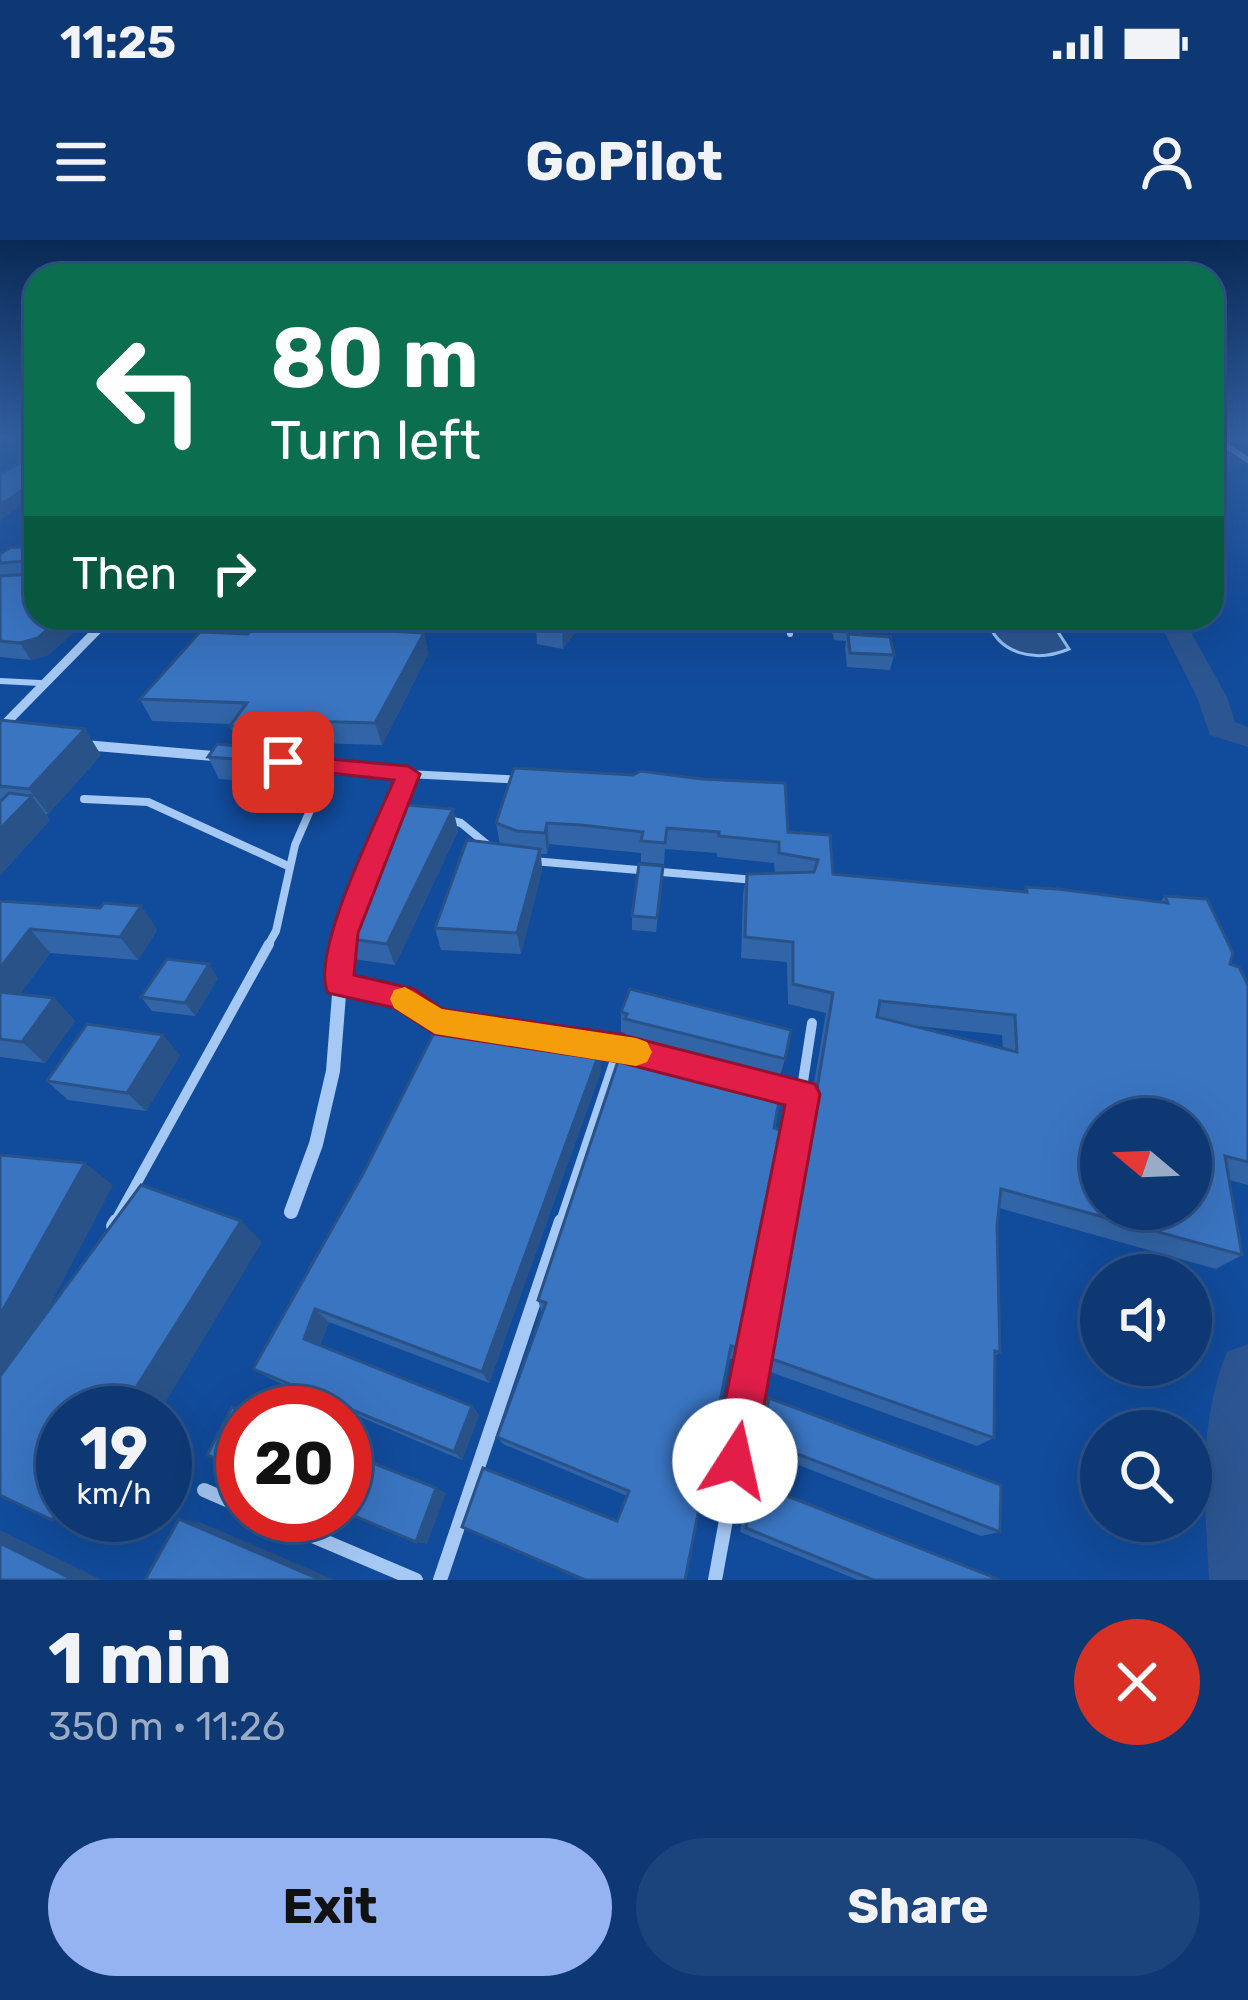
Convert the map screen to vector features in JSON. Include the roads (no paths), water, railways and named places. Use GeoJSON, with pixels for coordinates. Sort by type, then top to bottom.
{"type":"FeatureCollection","features":[{"type":"Feature","properties":{"kind":"street"},"geometry":{"type":"LineString","coordinates":[[2,734],[40,683],[97,630]]}},
{"type":"Feature","properties":{"kind":"street"},"geometry":{"type":"LineString","coordinates":[[75,744],[237,758]]}},
{"type":"Feature","properties":{"kind":"street"},"geometry":{"type":"LineString","coordinates":[[260,760],[408,774],[361,885]]}},
{"type":"Feature","properties":{"kind":"street"},"geometry":{"type":"LineString","coordinates":[[291,1212],[313,1147],[338,1041],[339,951],[355,901]]}},
{"type":"Feature","properties":{"kind":"lane"},"geometry":{"type":"LineString","coordinates":[[789,630],[790,634]]}},
{"type":"Feature","properties":{"kind":"lane"},"geometry":{"type":"LineString","coordinates":[[0,681],[40,683]]}},
{"type":"Feature","properties":{"kind":"lane"},"geometry":{"type":"LineString","coordinates":[[110,1232],[142,1166],[276,931],[289,866],[329,766]]}},
{"type":"Feature","properties":{"kind":"lane"},"geometry":{"type":"LineString","coordinates":[[408,774],[536,780]]}},
{"type":"Feature","properties":{"kind":"lane"},"geometry":{"type":"LineString","coordinates":[[84,800],[148,802],[289,866]]}},
{"type":"Feature","properties":{"kind":"lane"},"geometry":{"type":"LineString","coordinates":[[390,815],[408,815]]}},
{"type":"Feature","properties":{"kind":"lane"},"geometry":{"type":"LineString","coordinates":[[443,819],[461,823],[499,854]]}},
{"type":"Feature","properties":{"kind":"lane"},"geometry":{"type":"LineString","coordinates":[[518,860],[765,881]]}},
{"type":"Feature","properties":{"kind":"lane"},"geometry":{"type":"LineString","coordinates":[[339,984],[392,994],[435,1021],[463,1027]]}},
{"type":"Feature","properties":{"kind":"lane"},"geometry":{"type":"LineString","coordinates":[[715,1580],[812,1023]]}},
{"type":"Feature","properties":{"kind":"lane"},"geometry":{"type":"LineString","coordinates":[[530,1036],[642,1054]]}},
{"type":"Feature","properties":{"kind":"lane"},"geometry":{"type":"LineString","coordinates":[[440,1580],[619,1048]]}},
{"type":"Feature","properties":{"kind":"lane"},"geometry":{"type":"LineString","coordinates":[[757,1083],[803,1094]]}},
{"type":"Feature","properties":{"kind":"lane"},"geometry":{"type":"LineString","coordinates":[[204,1490],[216,1495]]}},
{"type":"Feature","properties":{"kind":"lane"},"geometry":{"type":"LineString","coordinates":[[327,1542],[416,1580]]}},
{"type":"Feature","properties":{"kind":"water"},"geometry":{"type":"Polygon","coordinates":[[[1057,630],[1069,649],[1044,655],[1019,653],[992,631],[1057,630]]]}},
{"type":"Feature","properties":{"kind":"waterway"},"geometry":{"type":"LineString","coordinates":[[1176,630],[1212,697],[1221,728],[1248,737]]}},
{"type":"Feature","properties":{"kind":"waterway"},"geometry":{"type":"LineString","coordinates":[[1243,1580],[1234,1455],[1248,1373]]}}]}
